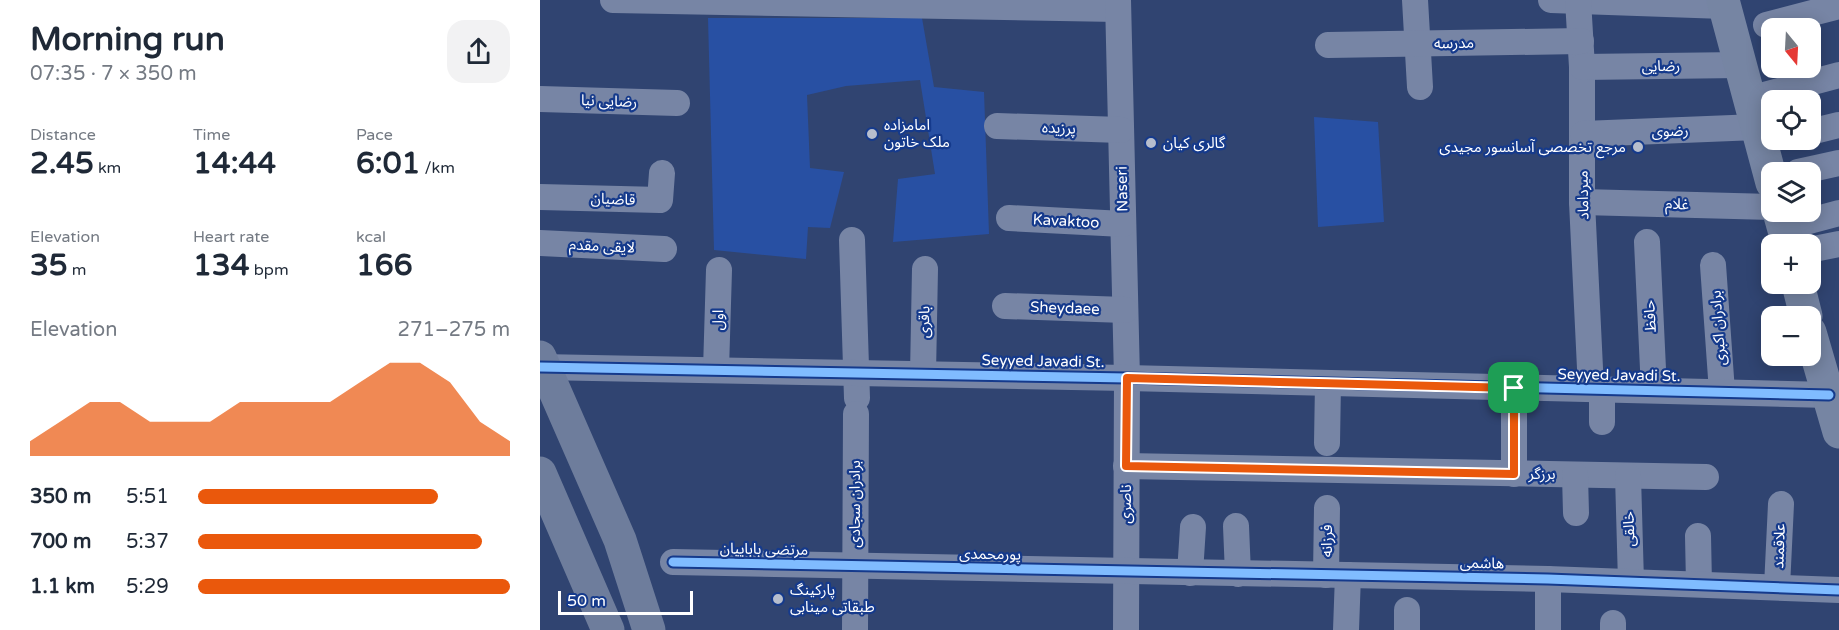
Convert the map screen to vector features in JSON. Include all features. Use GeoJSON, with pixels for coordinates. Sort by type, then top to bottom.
{"type":"FeatureCollection","features":[{"type":"Feature","properties":{"kind":"highway"},"geometry":{"type":"LineString","coordinates":[[542,364],[620,540],[649,630]]}},
{"type":"Feature","properties":{"kind":"highway"},"geometry":{"type":"LineString","coordinates":[[540,473],[608,630]]}},
{"type":"Feature","properties":{"kind":"main road"},"geometry":{"type":"LineString","coordinates":[[1723,3],[1769,162]]}},
{"type":"Feature","properties":{"kind":"main road"},"geometry":{"type":"LineString","coordinates":[[1820,366],[1839,432]]}},
{"type":"Feature","properties":{"kind":"street"},"geometry":{"type":"LineString","coordinates":[[613,0],[1118,4]]}},
{"type":"Feature","properties":{"kind":"street"},"geometry":{"type":"LineString","coordinates":[[1415,0],[1420,87]]}},
{"type":"Feature","properties":{"kind":"street"},"geometry":{"type":"LineString","coordinates":[[1551,0],[1723,3]]}},
{"type":"Feature","properties":{"kind":"street","name":"میرداماد"},"geometry":{"type":"LineString","coordinates":[[1578,1],[1582,67],[1582,202],[1596,389],[1602,422]]}},
{"type":"Feature","properties":{"kind":"street","name":"Naseri"},"geometry":{"type":"LineString","coordinates":[[1118,4],[1127,378]]}},
{"type":"Feature","properties":{"kind":"street"},"geometry":{"type":"LineString","coordinates":[[1793,18],[1839,6]]}},
{"type":"Feature","properties":{"kind":"street","name":"مدرسه"},"geometry":{"type":"LineString","coordinates":[[1328,45],[1581,41]]}},
{"type":"Feature","properties":{"kind":"street","name":"رضایی"},"geometry":{"type":"LineString","coordinates":[[1582,67],[1740,66]]}},
{"type":"Feature","properties":{"kind":"street","name":"رضوی"},"geometry":{"type":"LineString","coordinates":[[1583,135],[1753,113],[1839,75]]}},
{"type":"Feature","properties":{"kind":"street","name":"رضایی نیا"},"geometry":{"type":"LineString","coordinates":[[540,99],[677,103]]}},
{"type":"Feature","properties":{"kind":"street"},"geometry":{"type":"LineString","coordinates":[[1821,129],[1839,125]]}},
{"type":"Feature","properties":{"kind":"street","name":"پرزیده"},"geometry":{"type":"LineString","coordinates":[[997,126],[1121,130]]}},
{"type":"Feature","properties":{"kind":"street"},"geometry":{"type":"LineString","coordinates":[[1821,178],[1839,164]]}},
{"type":"Feature","properties":{"kind":"street","name":"قاضیان"},"geometry":{"type":"LineString","coordinates":[[540,197],[660,200],[662,173]]}},
{"type":"Feature","properties":{"kind":"street","name":"غلام"},"geometry":{"type":"LineString","coordinates":[[1582,202],[1761,206]]}},
{"type":"Feature","properties":{"kind":"street"},"geometry":{"type":"LineString","coordinates":[[1821,211],[1839,213]]}},
{"type":"Feature","properties":{"kind":"street","name":"Kavaktoo"},"geometry":{"type":"LineString","coordinates":[[1009,218],[1123,224]]}},
{"type":"Feature","properties":{"kind":"street"},"geometry":{"type":"LineString","coordinates":[[1807,222],[1839,244]]}},
{"type":"Feature","properties":{"kind":"street","name":"برادران سجادی"},"geometry":{"type":"LineString","coordinates":[[852,240],[856,406],[855,630]]}},
{"type":"Feature","properties":{"kind":"street","name":"حافظ"},"geometry":{"type":"LineString","coordinates":[[1647,242],[1654,390]]}},
{"type":"Feature","properties":{"kind":"street","name":"لایقی مقدم"},"geometry":{"type":"LineString","coordinates":[[540,243],[664,249]]}},
{"type":"Feature","properties":{"kind":"street","name":"برادران اکبری"},"geometry":{"type":"LineString","coordinates":[[1713,265],[1722,392]]}},
{"type":"Feature","properties":{"kind":"street","name":"باقری"},"geometry":{"type":"LineString","coordinates":[[923,374],[926,269]]}},
{"type":"Feature","properties":{"kind":"street","name":"اول"},"geometry":{"type":"LineString","coordinates":[[716,370],[719,270]]}},
{"type":"Feature","properties":{"kind":"street","name":"Sheydaee"},"geometry":{"type":"LineString","coordinates":[[1005,306],[1125,310]]}},
{"type":"Feature","properties":{"kind":"street","name":"Seyyed Javadi St."},"geometry":{"type":"LineString","coordinates":[[542,364],[716,370],[1829,395]]}},
{"type":"Feature","properties":{"kind":"street","name":"ناصری"},"geometry":{"type":"LineString","coordinates":[[1126,630],[1127,378]]}},
{"type":"Feature","properties":{"kind":"street"},"geometry":{"type":"LineString","coordinates":[[1327,443],[1328,383]]}},
{"type":"Feature","properties":{"kind":"street"},"geometry":{"type":"LineString","coordinates":[[1514,388],[1514,474]]}},
{"type":"Feature","properties":{"kind":"street","name":"برزگر"},"geometry":{"type":"LineString","coordinates":[[1126,466],[1706,477]]}},
{"type":"Feature","properties":{"kind":"street"},"geometry":{"type":"LineString","coordinates":[[1575,475],[1576,513]]}},
{"type":"Feature","properties":{"kind":"street","name":"خالقی"},"geometry":{"type":"LineString","coordinates":[[1628,476],[1631,582]]}},
{"type":"Feature","properties":{"kind":"street","name":"علاقمند"},"geometry":{"type":"LineString","coordinates":[[1777,587],[1781,504]]}},
{"type":"Feature","properties":{"kind":"street","name":"فرزانه"},"geometry":{"type":"LineString","coordinates":[[1327,507],[1346,630]]}},
{"type":"Feature","properties":{"kind":"street"},"geometry":{"type":"LineString","coordinates":[[1190,573],[1193,526]]}},
{"type":"Feature","properties":{"kind":"street"},"geometry":{"type":"LineString","coordinates":[[1236,526],[1238,574]]}},
{"type":"Feature","properties":{"kind":"street"},"geometry":{"type":"LineString","coordinates":[[1698,536],[1700,584]]}},
{"type":"Feature","properties":{"kind":"street"},"geometry":{"type":"LineString","coordinates":[[620,540],[662,630]]}},
{"type":"Feature","properties":{"kind":"street","name":"مرتضی باباییان"},"geometry":{"type":"LineString","coordinates":[[673,562],[855,566]]}},
{"type":"Feature","properties":{"kind":"street","name":"پورمحمدی"},"geometry":{"type":"LineString","coordinates":[[855,566],[1125,572]]}},
{"type":"Feature","properties":{"kind":"street","name":"هاشمی"},"geometry":{"type":"LineString","coordinates":[[1125,572],[1548,579],[1839,590]]}},
{"type":"Feature","properties":{"kind":"street"},"geometry":{"type":"LineString","coordinates":[[1548,579],[1548,630]]}},
{"type":"Feature","properties":{"kind":"shaded area"},"geometry":{"type":"Polygon","coordinates":[[[708,18],[922,18],[934,87],[984,92],[989,234],[893,242],[898,179],[935,174],[920,80],[846,86],[807,95],[810,168],[844,172],[830,228],[808,227],[806,259],[714,250],[708,18]]]}},
{"type":"Feature","properties":{"kind":"shaded area"},"geometry":{"type":"Polygon","coordinates":[[[1314,117],[1378,122],[1384,222],[1318,227],[1314,117]]]}},
{"type":"Feature","properties":{"kind":"cycle path"},"geometry":{"type":"LineString","coordinates":[[540,367],[1829,395]]}},
{"type":"Feature","properties":{"kind":"cycle path"},"geometry":{"type":"LineString","coordinates":[[673,562],[1548,579],[1839,590]]}},
{"type":"Feature","properties":{"kind":"place","name":"امامزاده ملک خاتون"},"geometry":{"type":"Point","coordinates":[872,134]}},
{"type":"Feature","properties":{"kind":"place","name":"گالری کیان"},"geometry":{"type":"Point","coordinates":[1151,143]}},
{"type":"Feature","properties":{"kind":"place","name":"مرجع تخصصی آسانسور مجیدی"},"geometry":{"type":"Point","coordinates":[1638,147]}},
{"type":"Feature","properties":{"kind":"place","name":"پارکینگ طبقاتی مینابی"},"geometry":{"type":"Point","coordinates":[778,599]}},
{"type":"Feature","properties":{"kind":"route"},"geometry":{"type":"LineString","coordinates":[[1127,378],[1514,388],[1514,474],[1126,466],[1127,378]]}}]}
